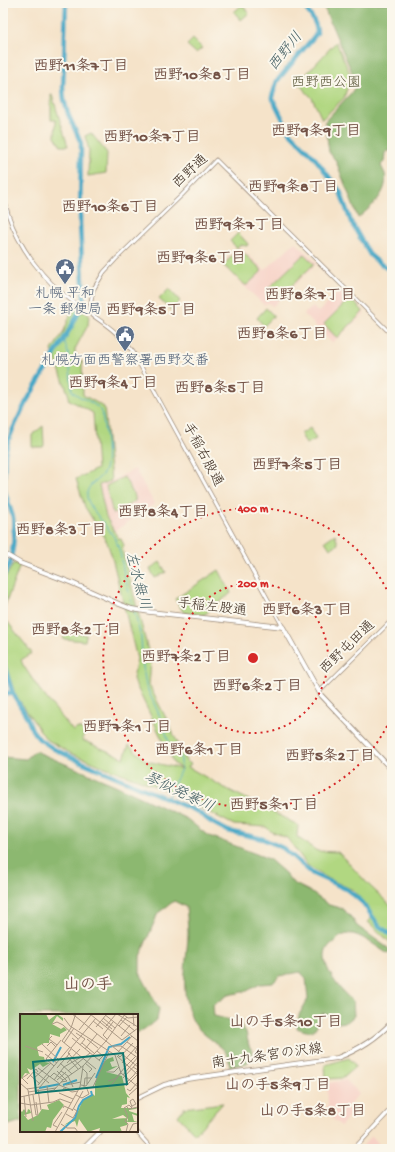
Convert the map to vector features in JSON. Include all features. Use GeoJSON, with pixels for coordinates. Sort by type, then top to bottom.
{"type":"FeatureCollection","features":[{"type":"Feature","properties":{"kind":"main road","name":"手稲左股通"},"geometry":{"type":"LineString","coordinates":[[5,554],[20,563],[134,609],[283,627]]}},
{"type":"Feature","properties":{"kind":"main road"},"geometry":{"type":"LineString","coordinates":[[283,627],[321,695],[392,770]]}},
{"type":"Feature","properties":{"kind":"main road","name":"南十九条宮の沢線"},"geometry":{"type":"LineString","coordinates":[[138,1098],[164,1085],[187,1079],[337,1058],[356,1050],[371,1041],[392,1022]]}},
{"type":"Feature","properties":{"kind":"main road"},"geometry":{"type":"LineString","coordinates":[[354,1149],[392,1108]]}},
{"type":"Feature","properties":{"kind":"main road"},"geometry":{"type":"LineString","coordinates":[[83,1149],[100,1132]]}},
{"type":"Feature","properties":{"kind":"street","name":"西野通"},"geometry":{"type":"LineString","coordinates":[[89,313],[93,290],[104,272],[116,258],[216,160],[392,335]]}},
{"type":"Feature","properties":{"kind":"street","name":"手稲右股通"},"geometry":{"type":"LineString","coordinates":[[3,175],[8,213],[19,239],[48,280],[74,302],[117,333],[133,352],[283,627]]}},
{"type":"Feature","properties":{"kind":"street","name":"西野屯田通"},"geometry":{"type":"LineString","coordinates":[[319,692],[392,620]]}},
{"type":"Feature","properties":{"kind":"street"},"geometry":{"type":"LineString","coordinates":[[137,1132],[152,1149]]}},
{"type":"Feature","properties":{"kind":"shaded area"},"geometry":{"type":"Polygon","coordinates":[[[295,242],[317,263],[273,306],[268,303],[264,305],[221,264],[239,247],[265,270],[295,242]]]}},
{"type":"Feature","properties":{"kind":"shaded area"},"geometry":{"type":"Polygon","coordinates":[[[342,289],[364,311],[364,314],[332,343],[304,314],[313,307],[318,312],[342,289]]]}},
{"type":"Feature","properties":{"kind":"shaded area"},"geometry":{"type":"Polygon","coordinates":[[[135,469],[154,503],[115,531],[106,517],[99,485],[111,481],[135,469]]]}},
{"type":"Feature","properties":{"kind":"shaded area"},"geometry":{"type":"Polygon","coordinates":[[[346,1080],[359,1093],[347,1108],[351,1113],[341,1126],[324,1111],[328,1104],[327,1083],[346,1080]]]}},
{"type":"Feature","properties":{"kind":"shaded area"},"geometry":{"type":"Polygon","coordinates":[[[372,1136],[383,1149],[360,1149],[372,1136]]]}},
{"type":"Feature","properties":{"kind":"green space"},"geometry":{"type":"Polygon","coordinates":[[[322,3],[392,3],[392,151],[387,151],[385,153],[384,162],[381,165],[386,181],[382,193],[378,199],[358,218],[336,161],[329,152],[325,121],[351,93],[357,84],[322,3]]]}},
{"type":"Feature","properties":{"kind":"green space"},"geometry":{"type":"Polygon","coordinates":[[[242,5],[249,13],[241,20],[234,12],[242,5]]]}},
{"type":"Feature","properties":{"kind":"green space"},"geometry":{"type":"Polygon","coordinates":[[[193,39],[202,48],[196,53],[187,45],[193,39]]]}},
{"type":"Feature","properties":{"kind":"green space","name":"西野西公園"},"geometry":{"type":"Polygon","coordinates":[[[336,42],[351,76],[344,98],[322,119],[312,98],[298,83],[336,42]]]}},
{"type":"Feature","properties":{"kind":"green space"},"geometry":{"type":"Polygon","coordinates":[[[51,95],[68,146],[61,146],[55,136],[56,120],[51,120],[51,95]]]}},
{"type":"Feature","properties":{"kind":"green space"},"geometry":{"type":"Polygon","coordinates":[[[91,133],[107,153],[106,173],[88,176],[89,150],[85,136],[91,133]]]}},
{"type":"Feature","properties":{"kind":"green space"},"geometry":{"type":"Polygon","coordinates":[[[238,233],[248,244],[247,246],[240,245],[237,248],[230,241],[238,233]]]}},
{"type":"Feature","properties":{"kind":"green space"},"geometry":{"type":"Polygon","coordinates":[[[239,249],[261,269],[261,272],[247,285],[245,285],[223,265],[239,249]]]}},
{"type":"Feature","properties":{"kind":"green space"},"geometry":{"type":"Polygon","coordinates":[[[304,254],[314,264],[278,299],[268,289],[304,254]]]}},
{"type":"Feature","properties":{"kind":"green space"},"geometry":{"type":"Polygon","coordinates":[[[169,289],[180,301],[171,310],[159,299],[169,289]]]}},
{"type":"Feature","properties":{"kind":"green space"},"geometry":{"type":"Polygon","coordinates":[[[350,298],[363,311],[337,338],[324,324],[350,298]]]}},
{"type":"Feature","properties":{"kind":"green space"},"geometry":{"type":"Polygon","coordinates":[[[74,306],[89,315],[88,325],[75,349],[75,354],[77,355],[78,361],[82,361],[83,395],[104,407],[111,481],[99,485],[106,517],[118,538],[121,539],[124,545],[122,549],[151,662],[149,685],[186,761],[191,764],[188,767],[223,787],[298,825],[297,837],[317,851],[338,852],[392,907],[392,944],[368,922],[371,919],[372,913],[353,890],[329,879],[308,866],[287,838],[272,832],[266,827],[234,825],[179,795],[72,754],[46,739],[15,694],[3,656],[3,616],[32,653],[21,660],[23,665],[39,689],[73,731],[78,728],[85,731],[82,740],[124,758],[129,745],[146,761],[182,769],[174,764],[133,679],[137,659],[112,557],[107,542],[85,507],[76,479],[97,469],[93,413],[68,399],[69,396],[52,350],[63,333],[74,306]]]}},
{"type":"Feature","properties":{"kind":"green space"},"geometry":{"type":"Polygon","coordinates":[[[266,308],[274,316],[264,326],[257,318],[266,308]]]}},
{"type":"Feature","properties":{"kind":"green space"},"geometry":{"type":"Polygon","coordinates":[[[43,426],[43,447],[32,447],[32,435],[43,426]]]}},
{"type":"Feature","properties":{"kind":"green space"},"geometry":{"type":"Polygon","coordinates":[[[310,428],[316,439],[306,444],[301,434],[310,428]]]}},
{"type":"Feature","properties":{"kind":"green space"},"geometry":{"type":"Polygon","coordinates":[[[124,477],[135,497],[135,501],[113,514],[106,486],[124,477]]]}},
{"type":"Feature","properties":{"kind":"green space"},"geometry":{"type":"Polygon","coordinates":[[[335,534],[338,544],[330,549],[325,541],[335,534]]]}},
{"type":"Feature","properties":{"kind":"green space"},"geometry":{"type":"Polygon","coordinates":[[[160,562],[166,572],[155,578],[150,569],[160,562]]]}},
{"type":"Feature","properties":{"kind":"green space"},"geometry":{"type":"Polygon","coordinates":[[[14,563],[20,565],[3,611],[3,581],[14,563]]]}},
{"type":"Feature","properties":{"kind":"green space"},"geometry":{"type":"Polygon","coordinates":[[[219,570],[231,593],[204,615],[184,613],[175,599],[219,570]]]}},
{"type":"Feature","properties":{"kind":"green space"},"geometry":{"type":"Polygon","coordinates":[[[66,630],[73,633],[85,634],[85,641],[63,639],[66,630]]]}},
{"type":"Feature","properties":{"kind":"green space"},"geometry":{"type":"Polygon","coordinates":[[[35,751],[115,785],[187,819],[207,835],[269,859],[285,873],[293,883],[309,891],[329,905],[343,909],[357,926],[392,951],[388,954],[366,940],[353,934],[346,934],[340,937],[330,945],[327,950],[325,957],[326,964],[338,986],[353,1001],[354,1016],[347,1022],[338,1023],[329,1015],[322,1013],[317,1026],[312,1031],[297,1028],[299,1015],[308,999],[306,978],[300,972],[279,976],[273,983],[260,984],[247,991],[228,995],[213,1005],[214,1016],[239,1022],[246,1032],[249,1046],[252,1050],[252,1057],[247,1063],[230,1067],[225,1052],[198,1028],[192,1019],[188,1008],[185,987],[188,934],[186,907],[174,901],[158,913],[140,956],[140,973],[159,1009],[157,1020],[138,1033],[138,1014],[20,1014],[20,1121],[3,1127],[3,757],[26,759],[35,751]]]}},
{"type":"Feature","properties":{"kind":"green space"},"geometry":{"type":"Polygon","coordinates":[[[349,1058],[355,1067],[342,1078],[326,1079],[325,1065],[349,1058]]]}},
{"type":"Feature","properties":{"kind":"green space"},"geometry":{"type":"Polygon","coordinates":[[[223,1103],[195,1134],[178,1116],[184,1108],[223,1103]]]}},
{"type":"Feature","properties":{"kind":"waterway","name":"琴似発寒川"},"geometry":{"type":"LineString","coordinates":[[3,576],[10,563],[14,534],[13,517],[5,492],[4,477],[5,453],[8,442],[25,404],[74,322],[84,301],[80,224],[81,143],[68,114],[63,88],[66,3]]}},
{"type":"Feature","properties":{"kind":"waterway","name":"西野川"},"geometry":{"type":"LineString","coordinates":[[301,3],[314,21],[317,33],[277,81],[272,97],[289,132],[314,157],[340,191],[351,222],[370,255],[392,272]]}},
{"type":"Feature","properties":{"kind":"waterway","name":"左水無川"},"geometry":{"type":"LineString","coordinates":[[64,339],[69,357],[72,391],[97,407],[102,414],[106,443],[106,467],[102,475],[89,488],[87,496],[91,505],[117,543],[133,607]]}},
{"type":"Feature","properties":{"kind":"waterway","name":"左水無川"},"geometry":{"type":"LineString","coordinates":[[134,610],[141,637],[146,686],[163,723],[168,740],[181,759],[181,769],[167,799]]}},
{"type":"Feature","properties":{"kind":"waterway","name":"琴似発寒川"},"geometry":{"type":"LineString","coordinates":[[3,662],[13,694],[27,717],[32,730],[39,739],[54,749],[77,760],[198,812],[211,822],[228,831],[263,839],[283,848],[313,874],[346,889],[355,896],[363,903],[379,926],[392,935]]}},
{"type":"Feature","properties":{"kind":"waterway"},"geometry":{"type":"LineString","coordinates":[[3,692],[13,694]]}},
{"type":"Feature","properties":{"kind":"place","name":"札幌 平和 一条 郵便局"},"geometry":{"type":"Point","coordinates":[65,285]}},
{"type":"Feature","properties":{"kind":"place","name":"札幌方面西警察署西野交番"},"geometry":{"type":"Point","coordinates":[125,352]}},
{"type":"Feature","properties":{"kind":"district","name":"西野11条7丁目"},"geometry":{"type":"Point","coordinates":[81,67]}},
{"type":"Feature","properties":{"kind":"district","name":"西野10条8丁目"},"geometry":{"type":"Point","coordinates":[202,76]}},
{"type":"Feature","properties":{"kind":"district","name":"西野9条9丁目"},"geometry":{"type":"Point","coordinates":[316,132]}},
{"type":"Feature","properties":{"kind":"district","name":"西野10条7丁目"},"geometry":{"type":"Point","coordinates":[152,138]}},
{"type":"Feature","properties":{"kind":"district","name":"西野9条8丁目"},"geometry":{"type":"Point","coordinates":[293,188]}},
{"type":"Feature","properties":{"kind":"district","name":"西野10条6丁目"},"geometry":{"type":"Point","coordinates":[110,208]}},
{"type":"Feature","properties":{"kind":"district","name":"西野9条7丁目"},"geometry":{"type":"Point","coordinates":[239,226]}},
{"type":"Feature","properties":{"kind":"district","name":"西野9条6丁目"},"geometry":{"type":"Point","coordinates":[201,259]}},
{"type":"Feature","properties":{"kind":"district","name":"西野8条7丁目"},"geometry":{"type":"Point","coordinates":[310,296]}},
{"type":"Feature","properties":{"kind":"district","name":"西野9条5丁目"},"geometry":{"type":"Point","coordinates":[151,311]}},
{"type":"Feature","properties":{"kind":"district","name":"西野8条6丁目"},"geometry":{"type":"Point","coordinates":[282,335]}},
{"type":"Feature","properties":{"kind":"district","name":"西野9条4丁目"},"geometry":{"type":"Point","coordinates":[113,384]}},
{"type":"Feature","properties":{"kind":"district","name":"西野8条5丁目"},"geometry":{"type":"Point","coordinates":[220,389]}},
{"type":"Feature","properties":{"kind":"district","name":"西野7条5丁目"},"geometry":{"type":"Point","coordinates":[297,466]}},
{"type":"Feature","properties":{"kind":"district","name":"西野8条4丁目"},"geometry":{"type":"Point","coordinates":[163,513]}},
{"type":"Feature","properties":{"kind":"district","name":"西野8条3丁目"},"geometry":{"type":"Point","coordinates":[61,531]}},
{"type":"Feature","properties":{"kind":"district","name":"西野6条3丁目"},"geometry":{"type":"Point","coordinates":[307,611]}},
{"type":"Feature","properties":{"kind":"district","name":"西野8条2丁目"},"geometry":{"type":"Point","coordinates":[76,631]}},
{"type":"Feature","properties":{"kind":"district","name":"西野7条2丁目"},"geometry":{"type":"Point","coordinates":[186,658]}},
{"type":"Feature","properties":{"kind":"district","name":"西野6条2丁目"},"geometry":{"type":"Point","coordinates":[257,687]}},
{"type":"Feature","properties":{"kind":"district","name":"西野7条1丁目"},"geometry":{"type":"Point","coordinates":[127,728]}},
{"type":"Feature","properties":{"kind":"district","name":"西野6条1丁目"},"geometry":{"type":"Point","coordinates":[199,751]}},
{"type":"Feature","properties":{"kind":"district","name":"西野5条2丁目"},"geometry":{"type":"Point","coordinates":[330,757]}},
{"type":"Feature","properties":{"kind":"district","name":"西野5条1丁目"},"geometry":{"type":"Point","coordinates":[274,806]}},
{"type":"Feature","properties":{"kind":"district","name":"山の手"},"geometry":{"type":"Point","coordinates":[88,986]}},
{"type":"Feature","properties":{"kind":"district","name":"山の手5条10丁目"},"geometry":{"type":"Point","coordinates":[286,1023]}},
{"type":"Feature","properties":{"kind":"district","name":"山の手5条9丁目"},"geometry":{"type":"Point","coordinates":[278,1086]}},
{"type":"Feature","properties":{"kind":"district","name":"山の手5条8丁目"},"geometry":{"type":"Point","coordinates":[313,1112]}}]}
